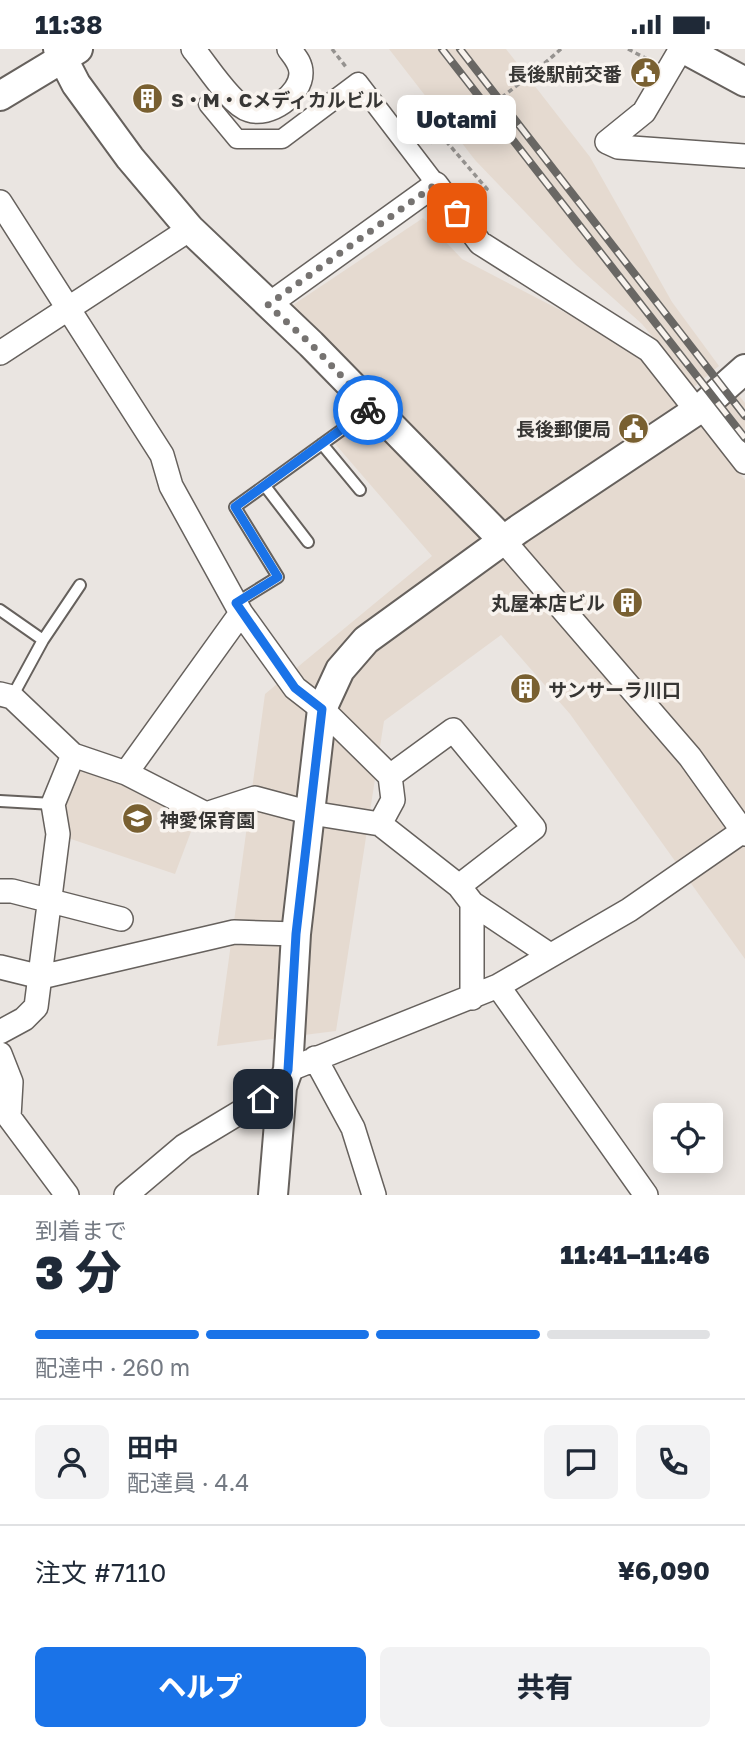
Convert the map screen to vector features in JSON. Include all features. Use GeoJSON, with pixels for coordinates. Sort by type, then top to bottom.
{"type":"FeatureCollection","features":[{"type":"Feature","properties":{"kind":"street"},"geometry":{"type":"LineString","coordinates":[[194,49],[238,105],[259,112],[269,110],[295,92],[300,83],[299,62],[289,49]]}},
{"type":"Feature","properties":{"kind":"street"},"geometry":{"type":"LineString","coordinates":[[745,82],[682,49],[644,112],[607,142],[618,147],[745,156]]}},
{"type":"Feature","properties":{"kind":"street"},"geometry":{"type":"LineString","coordinates":[[0,96],[66,52],[76,84],[130,158],[190,229],[311,344],[503,540],[690,757],[744,832],[629,910],[498,986],[316,1058],[184,1146],[126,1195]]}},
{"type":"Feature","properties":{"kind":"street"},"geometry":{"type":"LineString","coordinates":[[208,104],[237,139],[282,139],[358,82],[480,243],[649,350],[745,462]]}},
{"type":"Feature","properties":{"kind":"street"},"geometry":{"type":"LineString","coordinates":[[268,305],[436,184]]}},
{"type":"Feature","properties":{"kind":"street"},"geometry":{"type":"LineString","coordinates":[[0,202],[66,309],[162,455],[172,486],[238,608],[295,688],[322,709],[390,776],[394,800],[380,824]]}},
{"type":"Feature","properties":{"kind":"street"},"geometry":{"type":"LineString","coordinates":[[0,353],[190,229]]}},
{"type":"Feature","properties":{"kind":"street"},"geometry":{"type":"LineString","coordinates":[[273,1195],[296,934],[322,709],[340,670],[366,640],[503,540],[699,409],[745,369]]}},
{"type":"Feature","properties":{"kind":"street"},"geometry":{"type":"LineString","coordinates":[[126,773],[238,608]]}},
{"type":"Feature","properties":{"kind":"street"},"geometry":{"type":"LineString","coordinates":[[6,695],[73,755],[126,773],[206,814],[255,798],[311,813],[380,824],[466,895],[550,955]]}},
{"type":"Feature","properties":{"kind":"street"},"geometry":{"type":"LineString","coordinates":[[390,776],[453,730],[534,828],[466,895],[472,998]]}},
{"type":"Feature","properties":{"kind":"street"},"geometry":{"type":"LineString","coordinates":[[0,1032],[24,1020],[36,1007],[41,977],[39,963],[58,834],[54,804],[73,755]]}},
{"type":"Feature","properties":{"kind":"street"},"geometry":{"type":"LineString","coordinates":[[0,891],[12,891],[121,919]]}},
{"type":"Feature","properties":{"kind":"street"},"geometry":{"type":"LineString","coordinates":[[0,967],[41,977],[234,932],[296,934]]}},
{"type":"Feature","properties":{"kind":"street"},"geometry":{"type":"LineString","coordinates":[[498,986],[646,1195]]}},
{"type":"Feature","properties":{"kind":"street"},"geometry":{"type":"LineString","coordinates":[[0,1054],[11,1082],[9,1117],[67,1195]]}},
{"type":"Feature","properties":{"kind":"street"},"geometry":{"type":"LineString","coordinates":[[316,1058],[353,1128],[374,1195]]}},
{"type":"Feature","properties":{"kind":"lane"},"geometry":{"type":"LineString","coordinates":[[238,608],[278,577],[235,507],[372,408]]}},
{"type":"Feature","properties":{"kind":"lane"},"geometry":{"type":"LineString","coordinates":[[322,444],[360,490]]}},
{"type":"Feature","properties":{"kind":"lane"},"geometry":{"type":"LineString","coordinates":[[265,486],[308,542]]}},
{"type":"Feature","properties":{"kind":"lane"},"geometry":{"type":"LineString","coordinates":[[6,695],[80,585]]}},
{"type":"Feature","properties":{"kind":"lane"},"geometry":{"type":"LineString","coordinates":[[0,610],[44,640]]}},
{"type":"Feature","properties":{"kind":"lane"},"geometry":{"type":"LineString","coordinates":[[0,801],[54,804]]}},
{"type":"Feature","properties":{"kind":"path"},"geometry":{"type":"LineString","coordinates":[[446,141],[561,49]]}},
{"type":"Feature","properties":{"kind":"path"},"geometry":{"type":"LineString","coordinates":[[488,98],[493,104]]}},
{"type":"Feature","properties":{"kind":"path"},"geometry":{"type":"LineString","coordinates":[[430,143],[440,134],[483,185]]}},
{"type":"Feature","properties":{"kind":"shaded area"},"geometry":{"type":"Polygon","coordinates":[[[389,49],[506,49],[590,157],[672,302],[719,366],[694,387],[642,324],[576,265],[475,160],[389,49]]]}},
{"type":"Feature","properties":{"kind":"shaded area"},"geometry":{"type":"Polygon","coordinates":[[[423,218],[462,259],[641,352],[745,480],[745,959],[570,714],[501,635],[384,721],[336,1031],[217,1046],[265,694],[432,556],[330,438],[359,407],[269,321],[423,218]]]}},
{"type":"Feature","properties":{"kind":"shaded area"},"geometry":{"type":"Polygon","coordinates":[[[733,388],[745,403],[745,453],[710,409],[733,388]]]}},
{"type":"Feature","properties":{"kind":"shaded area"},"geometry":{"type":"Polygon","coordinates":[[[80,764],[198,813],[175,874],[65,837],[62,806],[80,764]]]}},
{"type":"Feature","properties":{"kind":"railway"},"geometry":{"type":"LineString","coordinates":[[442,49],[745,438]]}},
{"type":"Feature","properties":{"kind":"railway"},"geometry":{"type":"LineString","coordinates":[[460,49],[745,416]]}},
{"type":"Feature","properties":{"kind":"way so far"},"geometry":{"type":"LineString","coordinates":[[368,410],[372,408],[311,344],[268,305],[436,184],[457,213]]}},
{"type":"Feature","properties":{"kind":"place","name":"長後駅前交番"},"geometry":{"type":"Point","coordinates":[645,73]}},
{"type":"Feature","properties":{"kind":"place","name":"S・M・Cメディカルビル"},"geometry":{"type":"Point","coordinates":[148,99]}},
{"type":"Feature","properties":{"kind":"place","name":"Uotami"},"geometry":{"type":"Point","coordinates":[457,213]}},
{"type":"Feature","properties":{"kind":"place","name":"長後郵便局"},"geometry":{"type":"Point","coordinates":[634,428]}},
{"type":"Feature","properties":{"kind":"place","name":"丸屋本店ビル"},"geometry":{"type":"Point","coordinates":[628,602]}},
{"type":"Feature","properties":{"kind":"place","name":"サンサーラ川口"},"geometry":{"type":"Point","coordinates":[525,689]}},
{"type":"Feature","properties":{"kind":"place","name":"神愛保育園"},"geometry":{"type":"Point","coordinates":[137,819]}},
{"type":"Feature","properties":{"kind":"route"},"geometry":{"type":"LineString","coordinates":[[263,1099],[282,1087],[288,1070],[296,934],[322,709],[295,688],[236,603],[278,577],[235,507],[368,410]]}}]}
